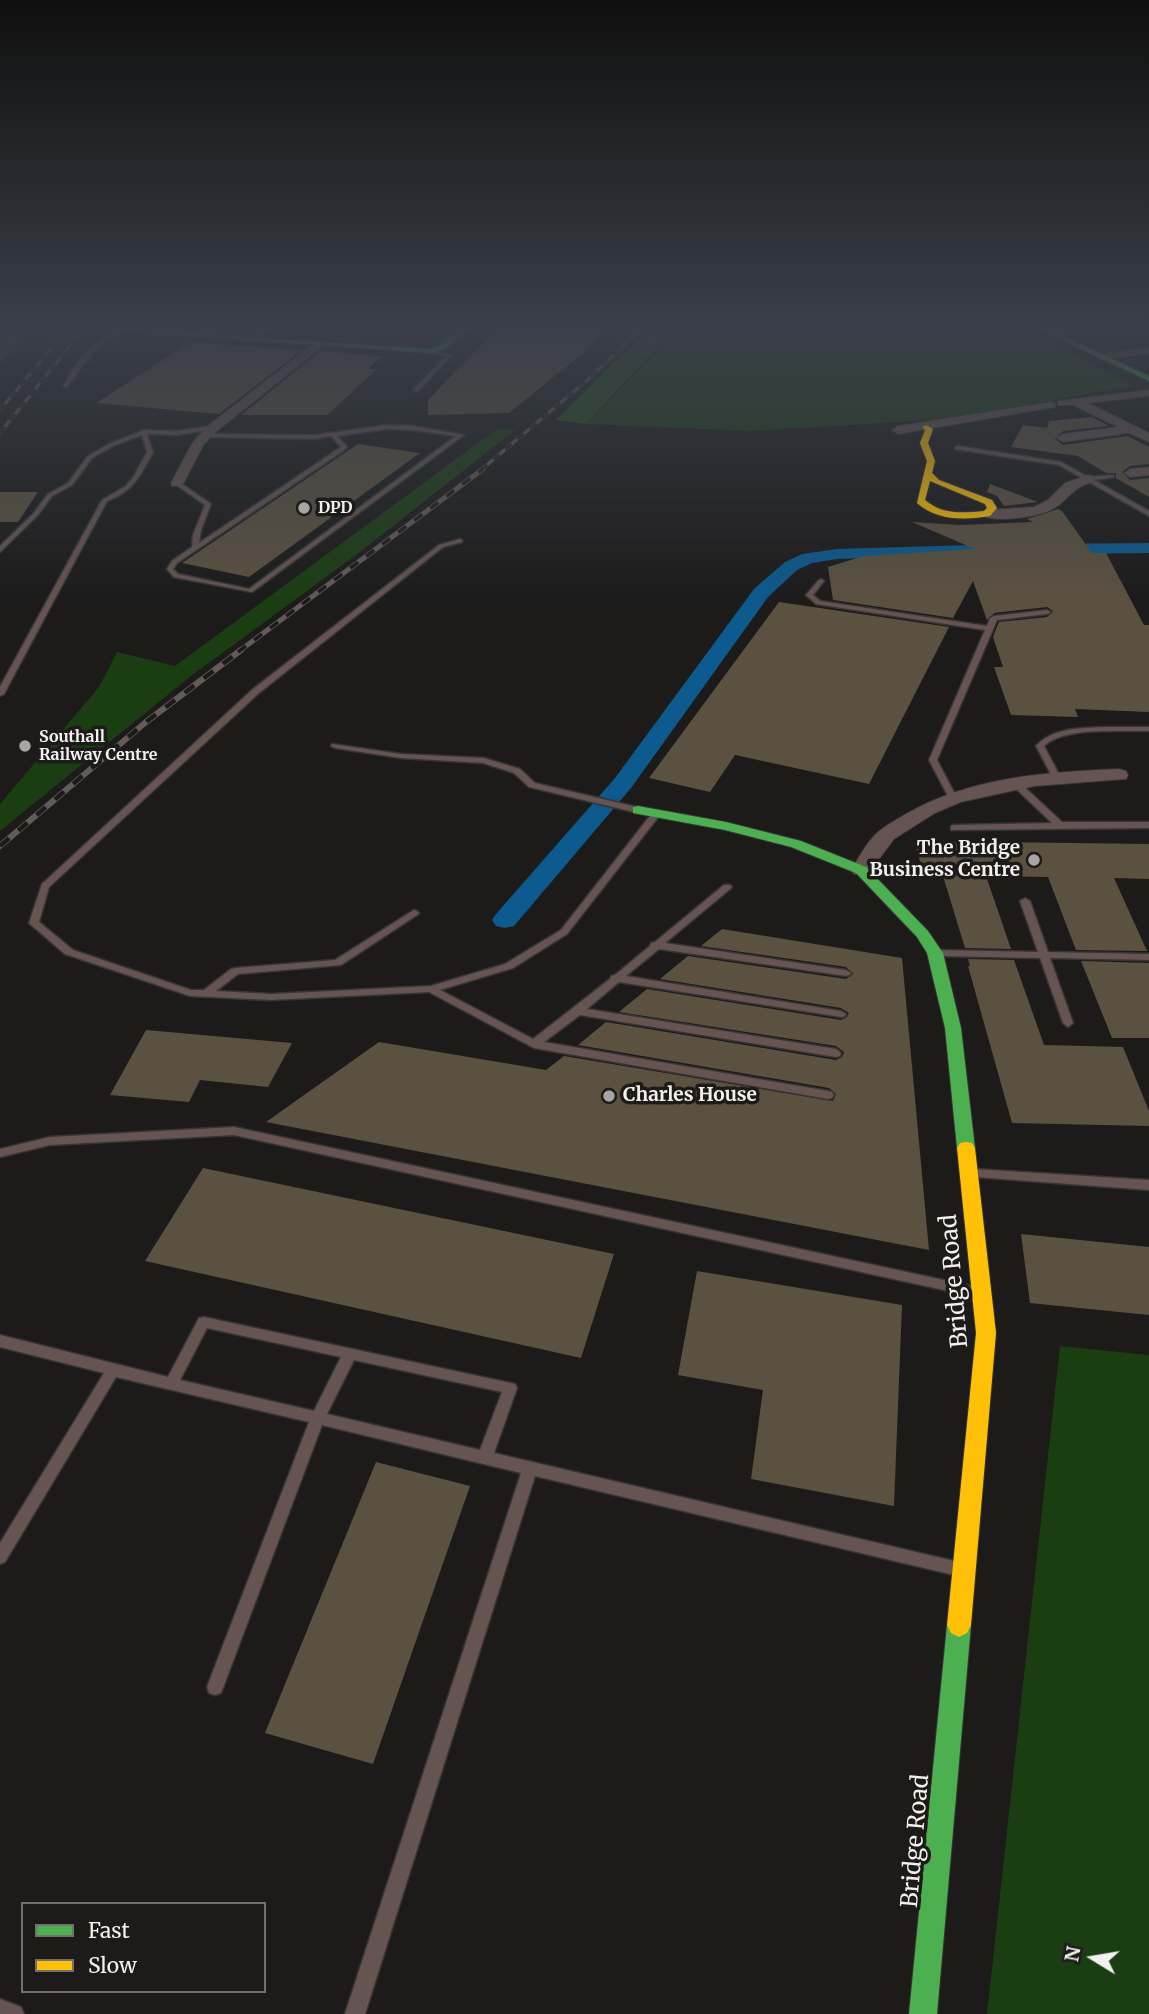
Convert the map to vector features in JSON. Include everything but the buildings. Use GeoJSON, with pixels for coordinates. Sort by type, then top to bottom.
{"type":"FeatureCollection","features":[{"type":"Feature","properties":{"kind":"street"},"geometry":{"type":"LineString","coordinates":[[177,483],[199,442],[224,420]]}},
{"type":"Feature","properties":{"kind":"street"},"geometry":{"type":"LineString","coordinates":[[898,430],[966,420]]}},
{"type":"Feature","properties":{"kind":"street"},"geometry":{"type":"LineString","coordinates":[[1107,420],[1149,438]]}},
{"type":"Feature","properties":{"kind":"street"},"geometry":{"type":"LineString","coordinates":[[926,427],[929,429],[923,443],[931,461],[920,501],[923,507],[946,514],[988,508],[1027,512],[1051,504],[1068,485],[1088,479]]}},
{"type":"Feature","properties":{"kind":"street"},"geometry":{"type":"LineString","coordinates":[[1063,438],[1131,429]]}},
{"type":"Feature","properties":{"kind":"street"},"geometry":{"type":"LineString","coordinates":[[1130,473],[1149,471]]}},
{"type":"Feature","properties":{"kind":"street"},"geometry":{"type":"LineString","coordinates":[[928,474],[936,482],[988,508]]}},
{"type":"Feature","properties":{"kind":"street"},"geometry":{"type":"LineString","coordinates":[[861,870],[883,838],[914,817],[953,798],[1016,783],[1119,775]]}},
{"type":"Feature","properties":{"kind":"street","name":"Bridge Road"},"geometry":{"type":"LineString","coordinates":[[638,810],[726,826],[796,844],[861,870],[923,934],[935,953],[953,1028],[986,1334],[923,2014]]}},
{"type":"Feature","properties":{"kind":"lane"},"geometry":{"type":"LineString","coordinates":[[0,550],[35,515],[50,495],[70,484],[90,457],[144,432],[334,436],[387,427],[461,435],[250,591],[176,576],[170,569],[174,562],[341,450],[344,447],[334,436]]}},
{"type":"Feature","properties":{"kind":"lane"},"geometry":{"type":"LineString","coordinates":[[0,694],[105,500],[122,495],[131,486],[150,452],[144,432]]}},
{"type":"Feature","properties":{"kind":"lane"},"geometry":{"type":"LineString","coordinates":[[957,448],[1061,464],[1149,514]]}},
{"type":"Feature","properties":{"kind":"lane"},"geometry":{"type":"LineString","coordinates":[[1088,479],[1112,476]]}},
{"type":"Feature","properties":{"kind":"lane"},"geometry":{"type":"LineString","coordinates":[[177,483],[208,504],[206,514],[195,532],[195,548]]}},
{"type":"Feature","properties":{"kind":"lane"},"geometry":{"type":"LineString","coordinates":[[460,541],[441,547],[256,691],[45,886],[34,923],[69,952],[190,993],[271,997],[431,989],[509,966],[564,932],[656,814]]}},
{"type":"Feature","properties":{"kind":"lane"},"geometry":{"type":"LineString","coordinates":[[821,581],[810,595],[818,603],[990,629]]}},
{"type":"Feature","properties":{"kind":"lane"},"geometry":{"type":"LineString","coordinates":[[953,798],[933,760],[994,618],[1047,612]]}},
{"type":"Feature","properties":{"kind":"lane"},"geometry":{"type":"LineString","coordinates":[[1057,778],[1041,751],[1040,746],[1048,737],[1073,732],[1149,729]]}},
{"type":"Feature","properties":{"kind":"lane"},"geometry":{"type":"LineString","coordinates":[[335,746],[401,756],[484,761],[517,771],[532,785],[638,810]]}},
{"type":"Feature","properties":{"kind":"lane"},"geometry":{"type":"LineString","coordinates":[[1016,783],[1060,825]]}},
{"type":"Feature","properties":{"kind":"lane"},"geometry":{"type":"LineString","coordinates":[[954,828],[1149,825]]}},
{"type":"Feature","properties":{"kind":"lane"},"geometry":{"type":"LineString","coordinates":[[534,1044],[578,1011],[727,887]]}},
{"type":"Feature","properties":{"kind":"lane"},"geometry":{"type":"LineString","coordinates":[[1025,901],[1068,1023]]}},
{"type":"Feature","properties":{"kind":"lane"},"geometry":{"type":"LineString","coordinates":[[206,994],[235,971],[337,963],[414,913]]}},
{"type":"Feature","properties":{"kind":"lane"},"geometry":{"type":"LineString","coordinates":[[655,945],[846,973]]}},
{"type":"Feature","properties":{"kind":"lane"},"geometry":{"type":"LineString","coordinates":[[935,953],[1149,957]]}},
{"type":"Feature","properties":{"kind":"lane"},"geometry":{"type":"LineString","coordinates":[[615,978],[841,1014]]}},
{"type":"Feature","properties":{"kind":"lane"},"geometry":{"type":"LineString","coordinates":[[431,989],[534,1044],[828,1095]]}},
{"type":"Feature","properties":{"kind":"lane"},"geometry":{"type":"LineString","coordinates":[[578,1011],[836,1053]]}},
{"type":"Feature","properties":{"kind":"lane"},"geometry":{"type":"LineString","coordinates":[[0,1153],[50,1140],[234,1131],[982,1294]]}},
{"type":"Feature","properties":{"kind":"lane"},"geometry":{"type":"LineString","coordinates":[[969,1172],[1149,1185]]}},
{"type":"Feature","properties":{"kind":"lane"},"geometry":{"type":"LineString","coordinates":[[172,1384],[204,1322],[510,1388],[485,1457]]}},
{"type":"Feature","properties":{"kind":"lane"},"geometry":{"type":"LineString","coordinates":[[0,1341],[317,1419],[964,1570]]}},
{"type":"Feature","properties":{"kind":"lane"},"geometry":{"type":"LineString","coordinates":[[215,1687],[317,1419],[350,1354]]}},
{"type":"Feature","properties":{"kind":"lane"},"geometry":{"type":"LineString","coordinates":[[0,1557],[113,1370]]}},
{"type":"Feature","properties":{"kind":"lane"},"geometry":{"type":"LineString","coordinates":[[355,2014],[530,1468]]}},
{"type":"Feature","properties":{"kind":"lane"},"geometry":{"type":"LineString","coordinates":[[0,2009],[14,2014]]}},
{"type":"Feature","properties":{"kind":"green space"},"geometry":{"type":"Polygon","coordinates":[[[556,420],[590,420],[586,424],[556,420]]]}},
{"type":"Feature","properties":{"kind":"green space"},"geometry":{"type":"Polygon","coordinates":[[[590,420],[933,420],[751,431],[586,424],[590,420]]]}},
{"type":"Feature","properties":{"kind":"green space"},"geometry":{"type":"Polygon","coordinates":[[[497,429],[515,430],[360,552],[191,676],[0,831],[0,804],[99,687],[117,652],[175,666],[497,429]]]}},
{"type":"Feature","properties":{"kind":"green space"},"geometry":{"type":"Polygon","coordinates":[[[1060,1346],[1149,1355],[1149,2014],[987,2014],[1060,1346]]]}},
{"type":"Feature","properties":{"kind":"waterway"},"geometry":{"type":"LineString","coordinates":[[1050,549],[1149,548]]}},
{"type":"Feature","properties":{"kind":"waterway"},"geometry":{"type":"LineString","coordinates":[[505,920],[623,783],[761,593],[791,566],[808,558],[837,554],[1006,549]]}},
{"type":"Feature","properties":{"kind":"railway"},"geometry":{"type":"LineString","coordinates":[[0,433],[10,420]]}},
{"type":"Feature","properties":{"kind":"railway"},"geometry":{"type":"LineString","coordinates":[[481,470],[540,420]]}},
{"type":"Feature","properties":{"kind":"railway"},"geometry":{"type":"LineString","coordinates":[[238,652],[483,469]]}},
{"type":"Feature","properties":{"kind":"railway"},"geometry":{"type":"LineString","coordinates":[[0,846],[146,722],[241,650]]}},
{"type":"Feature","properties":{"kind":"traffic: fast"},"geometry":{"type":"LineString","coordinates":[[638,810],[726,826],[796,844],[861,870],[923,934],[935,953],[953,1028],[966,1148]]}},
{"type":"Feature","properties":{"kind":"traffic: fast"},"geometry":{"type":"LineString","coordinates":[[923,2014],[959,1625]]}},
{"type":"Feature","properties":{"kind":"traffic: slow"},"geometry":{"type":"LineString","coordinates":[[926,427],[929,429],[924,443],[931,461],[920,501],[934,511],[951,515],[987,514],[992,508],[989,502],[936,482],[928,474]]}},
{"type":"Feature","properties":{"kind":"traffic: slow"},"geometry":{"type":"LineString","coordinates":[[959,1625],[986,1333],[966,1148]]}},
{"type":"Feature","properties":{"kind":"place","name":"DPD"},"geometry":{"type":"Point","coordinates":[304,508]}},
{"type":"Feature","properties":{"kind":"place","name":"Southall Railway Centre"},"geometry":{"type":"Point","coordinates":[25,746]}},
{"type":"Feature","properties":{"kind":"place","name":"The Bridge Business Centre"},"geometry":{"type":"Point","coordinates":[1034,860]}},
{"type":"Feature","properties":{"kind":"place","name":"Charles House"},"geometry":{"type":"Point","coordinates":[609,1096]}}]}
